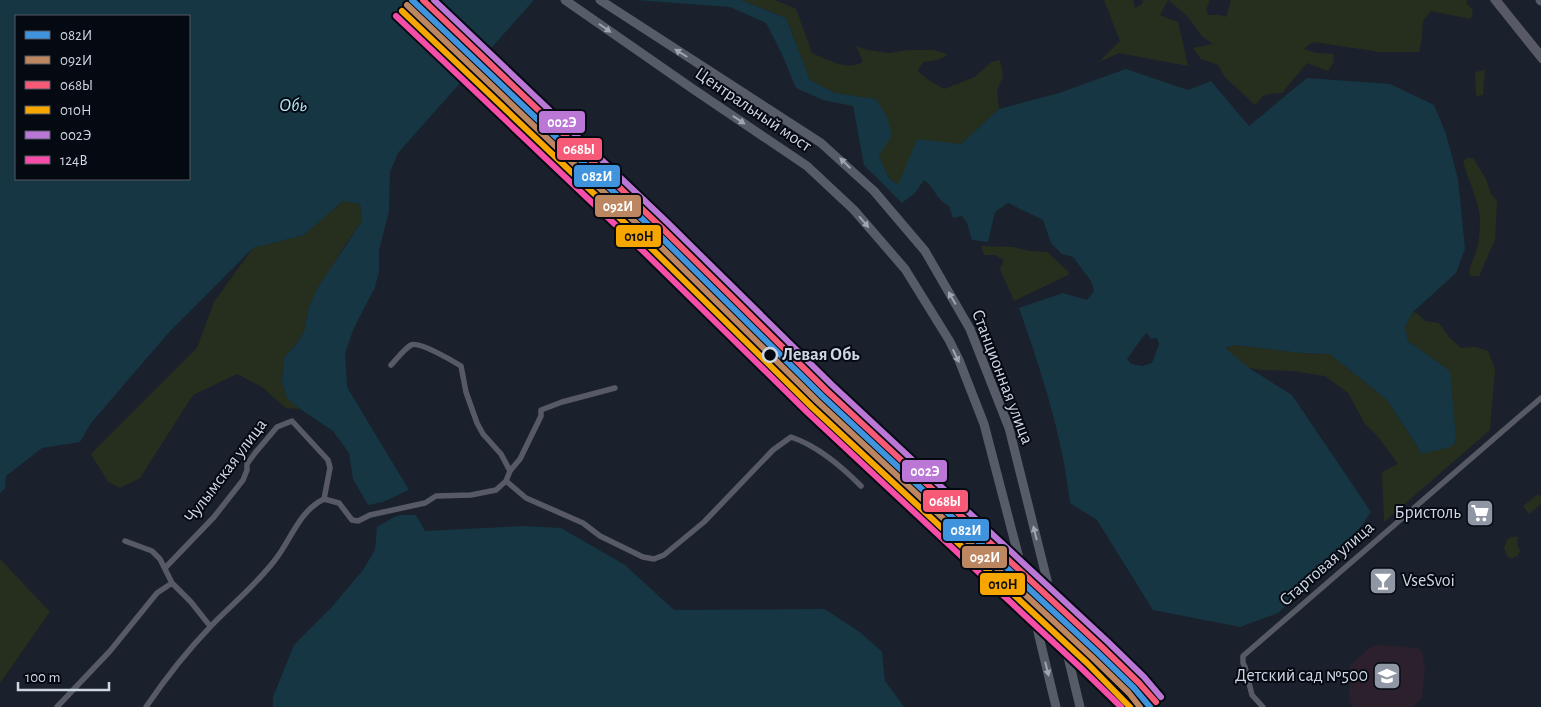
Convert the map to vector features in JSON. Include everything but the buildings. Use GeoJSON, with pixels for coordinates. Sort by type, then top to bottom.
{"type":"FeatureCollection","features":[{"type":"Feature","properties":{"kind":"main road","name":"Центральный мост"},"geometry":{"type":"LineString","coordinates":[[565,0],[807,166],[854,210],[905,269]]}},
{"type":"Feature","properties":{"kind":"main road","name":"Центральный мост"},"geometry":{"type":"LineString","coordinates":[[600,0],[821,143],[874,192],[925,251]]}},
{"type":"Feature","properties":{"kind":"main road","name":"Станционная улица"},"geometry":{"type":"LineString","coordinates":[[925,251],[970,329],[1009,428],[1047,580]]}},
{"type":"Feature","properties":{"kind":"main road","name":"Станционная улица"},"geometry":{"type":"LineString","coordinates":[[905,269],[949,340],[984,424],[1020,562]]}},
{"type":"Feature","properties":{"kind":"main road"},"geometry":{"type":"LineString","coordinates":[[1038,632],[1056,707]]}},
{"type":"Feature","properties":{"kind":"main road"},"geometry":{"type":"LineString","coordinates":[[1068,657],[1080,707]]}},
{"type":"Feature","properties":{"kind":"street"},"geometry":{"type":"LineString","coordinates":[[1493,0],[1541,60]]}},
{"type":"Feature","properties":{"kind":"street"},"geometry":{"type":"LineString","coordinates":[[1498,0],[1541,53]]}},
{"type":"Feature","properties":{"kind":"street"},"geometry":{"type":"LineString","coordinates":[[391,365],[409,347],[416,344],[461,366],[466,392],[477,423],[483,434],[501,454],[510,471]]}},
{"type":"Feature","properties":{"kind":"street"},"geometry":{"type":"LineString","coordinates":[[146,707],[177,665],[210,626],[241,598],[275,560],[302,518],[314,504],[324,499],[339,503],[352,520],[358,521],[370,515],[425,503],[436,496],[471,495],[496,490],[506,481],[510,471],[520,459],[541,416],[541,410],[562,402],[615,388]]}},
{"type":"Feature","properties":{"kind":"street","name":"Стартовая улица"},"geometry":{"type":"LineString","coordinates":[[1263,707],[1252,694],[1246,668],[1242,663],[1243,656],[1541,398]]}},
{"type":"Feature","properties":{"kind":"street","name":"Чулымская улица"},"geometry":{"type":"LineString","coordinates":[[165,568],[214,517],[243,480],[247,464],[255,453],[277,427],[283,423],[292,421],[328,460],[330,468],[324,499]]}},
{"type":"Feature","properties":{"kind":"street"},"geometry":{"type":"LineString","coordinates":[[506,481],[526,498],[583,523],[600,536],[634,553],[654,559],[664,555],[704,522],[773,450],[791,437],[815,448],[846,471],[861,486]]}},
{"type":"Feature","properties":{"kind":"street"},"geometry":{"type":"LineString","coordinates":[[125,541],[152,552],[160,559],[172,583],[191,602],[210,626]]}},
{"type":"Feature","properties":{"kind":"street"},"geometry":{"type":"LineString","coordinates":[[56,707],[110,651],[157,593],[172,583]]}},
{"type":"Feature","properties":{"kind":"shaded area","name":"Детский сад №500"},"geometry":{"type":"Polygon","coordinates":[[[1377,645],[1418,648],[1423,654],[1425,665],[1422,698],[1412,707],[1354,707],[1349,701],[1350,665],[1370,648],[1377,645]]]}},
{"type":"Feature","properties":{"kind":"green space"},"geometry":{"type":"Polygon","coordinates":[[[741,0],[775,0],[796,9],[812,53],[838,64],[851,65],[863,62],[856,46],[867,50],[889,53],[910,50],[934,50],[948,55],[937,60],[923,62],[918,71],[944,89],[975,77],[991,62],[1000,60],[1003,77],[997,90],[999,109],[961,144],[898,185],[888,177],[879,155],[876,99],[835,93],[810,80],[786,18],[741,0]]]}},
{"type":"Feature","properties":{"kind":"green space"},"geometry":{"type":"Polygon","coordinates":[[[1104,0],[1133,0],[1135,8],[1142,4],[1143,0],[1168,0],[1160,15],[1178,22],[1188,66],[1119,53],[1099,62],[1120,41],[1104,0]]]}},
{"type":"Feature","properties":{"kind":"green space"},"geometry":{"type":"Polygon","coordinates":[[[1168,0],[1210,0],[1206,9],[1208,15],[1226,17],[1231,0],[1467,0],[1467,4],[1473,10],[1471,19],[1431,11],[1423,22],[1419,52],[1380,52],[1313,42],[1304,49],[1316,53],[1333,54],[1334,62],[1328,71],[1307,63],[1282,93],[1264,95],[1255,105],[1224,76],[1218,65],[1201,59],[1193,48],[1213,44],[1203,37],[1186,15],[1168,0]]]}},
{"type":"Feature","properties":{"kind":"green space"},"geometry":{"type":"Polygon","coordinates":[[[1485,70],[1483,95],[1476,96],[1475,72],[1485,70]]]}},
{"type":"Feature","properties":{"kind":"green space"},"geometry":{"type":"Polygon","coordinates":[[[1473,158],[1486,179],[1491,194],[1497,201],[1495,240],[1479,276],[1470,276],[1471,264],[1478,246],[1480,222],[1476,199],[1463,161],[1473,158]]]}},
{"type":"Feature","properties":{"kind":"green space"},"geometry":{"type":"Polygon","coordinates":[[[343,201],[360,204],[362,221],[343,248],[308,309],[305,329],[298,342],[284,357],[282,382],[287,398],[300,409],[286,408],[262,387],[237,374],[193,395],[140,478],[120,488],[108,482],[91,454],[197,348],[214,302],[253,248],[304,235],[343,201]]]}},
{"type":"Feature","properties":{"kind":"green space"},"geometry":{"type":"Polygon","coordinates":[[[981,246],[1013,247],[1029,251],[1047,252],[1069,272],[1068,275],[1014,301],[1000,269],[1004,260],[995,255],[984,255],[981,246]]]}},
{"type":"Feature","properties":{"kind":"green space"},"geometry":{"type":"Polygon","coordinates":[[[1413,312],[1425,321],[1439,323],[1449,337],[1461,348],[1476,347],[1488,351],[1495,369],[1490,430],[1384,522],[1382,472],[1398,464],[1379,438],[1365,424],[1348,393],[1325,376],[1292,371],[1249,368],[1224,349],[1235,345],[1300,353],[1330,354],[1387,400],[1422,454],[1450,371],[1408,341],[1405,327],[1413,312]]]}},
{"type":"Feature","properties":{"kind":"green space"},"geometry":{"type":"Polygon","coordinates":[[[1537,495],[1541,496],[1541,504],[1529,514],[1523,506],[1537,495]]]}},
{"type":"Feature","properties":{"kind":"green space"},"geometry":{"type":"Polygon","coordinates":[[[1511,537],[1518,537],[1517,545],[1520,550],[1518,555],[1512,559],[1507,556],[1504,547],[1507,540],[1511,537]]]}},
{"type":"Feature","properties":{"kind":"green space"},"geometry":{"type":"Polygon","coordinates":[[[0,559],[50,612],[0,683],[0,559]]]}},
{"type":"Feature","properties":{"kind":"water","name":"Обь"},"geometry":{"type":"Polygon","coordinates":[[[0,0],[534,0],[398,153],[390,172],[389,211],[379,250],[379,272],[375,287],[353,330],[345,354],[347,387],[409,490],[383,502],[368,505],[353,479],[349,453],[333,431],[287,398],[282,382],[284,357],[298,342],[305,329],[308,309],[318,287],[362,221],[360,204],[343,201],[304,235],[253,248],[170,331],[91,423],[80,442],[42,448],[6,476],[5,488],[0,493],[0,0]]]}},
{"type":"Feature","properties":{"kind":"water"},"geometry":{"type":"Polygon","coordinates":[[[636,0],[741,0],[786,18],[810,80],[835,93],[876,99],[887,117],[892,135],[879,155],[888,177],[898,185],[917,139],[961,144],[999,109],[1059,93],[1126,69],[1188,90],[1211,81],[1249,126],[1307,78],[1390,84],[1434,105],[1446,134],[1458,179],[1465,249],[1456,273],[1413,312],[1405,327],[1408,341],[1450,371],[1456,439],[1454,444],[1450,447],[1422,454],[1387,400],[1330,354],[1300,353],[1235,345],[1225,348],[1249,368],[1292,395],[1371,512],[1348,545],[1278,613],[1240,627],[1153,610],[1097,520],[1070,503],[1057,429],[1019,308],[1063,293],[1087,300],[1094,291],[1091,281],[1073,257],[1062,254],[1051,243],[1043,220],[1008,203],[995,212],[988,242],[972,240],[967,223],[962,216],[953,218],[949,206],[941,200],[924,180],[915,193],[902,203],[864,165],[853,106],[823,100],[796,88],[766,23],[730,7],[636,0]],[[1147,333],[1142,338],[1127,359],[1131,364],[1142,366],[1152,363],[1159,344],[1157,338],[1151,339],[1147,333]]]}},
{"type":"Feature","properties":{"kind":"water"},"geometry":{"type":"Polygon","coordinates":[[[401,515],[416,515],[425,531],[523,526],[561,528],[625,565],[674,610],[825,609],[861,633],[882,652],[885,681],[904,707],[273,707],[273,697],[294,645],[330,609],[363,570],[375,550],[377,527],[401,515]]]}},
{"type":"Feature","properties":{"kind":"tunnel"},"geometry":{"type":"LineString","coordinates":[[1020,562],[1038,632]]}},
{"type":"Feature","properties":{"kind":"tunnel"},"geometry":{"type":"LineString","coordinates":[[1047,580],[1068,657]]}},
{"type":"Feature","properties":{"kind":"transit line","name":"082И"},"geometry":{"type":"LineString","coordinates":[[412,0],[658,234],[822,396],[1097,652],[1134,688],[1150,707]]}},
{"type":"Feature","properties":{"kind":"transit line","name":"068Ы"},"geometry":{"type":"LineString","coordinates":[[423,0],[663,229],[827,391],[1102,647],[1156,702]]}},
{"type":"Feature","properties":{"kind":"transit line","name":"002Э"},"geometry":{"type":"LineString","coordinates":[[434,0],[668,223],[832,385],[1107,641],[1144,677],[1161,697]]}},
{"type":"Feature","properties":{"kind":"transit line","name":"092И"},"geometry":{"type":"LineString","coordinates":[[407,5],[653,239],[817,401],[1092,657],[1129,693],[1140,707]]}},
{"type":"Feature","properties":{"kind":"transit line","name":"010Н"},"geometry":{"type":"LineString","coordinates":[[402,11],[648,245],[812,407],[1087,663],[1130,707]]}},
{"type":"Feature","properties":{"kind":"transit line","name":"124В"},"geometry":{"type":"LineString","coordinates":[[396,16],[642,250],[807,412],[1121,707]]}},
{"type":"Feature","properties":{"kind":"place","name":"Левая Обь"},"geometry":{"type":"Point","coordinates":[770,355]}},
{"type":"Feature","properties":{"kind":"place","name":"Бристоль"},"geometry":{"type":"Point","coordinates":[1480,513]}},
{"type":"Feature","properties":{"kind":"place","name":"VseSvoi"},"geometry":{"type":"Point","coordinates":[1383,581]}},
{"type":"Feature","properties":{"kind":"place","name":"Детский сад №500"},"geometry":{"type":"Point","coordinates":[1387,676]}}]}
